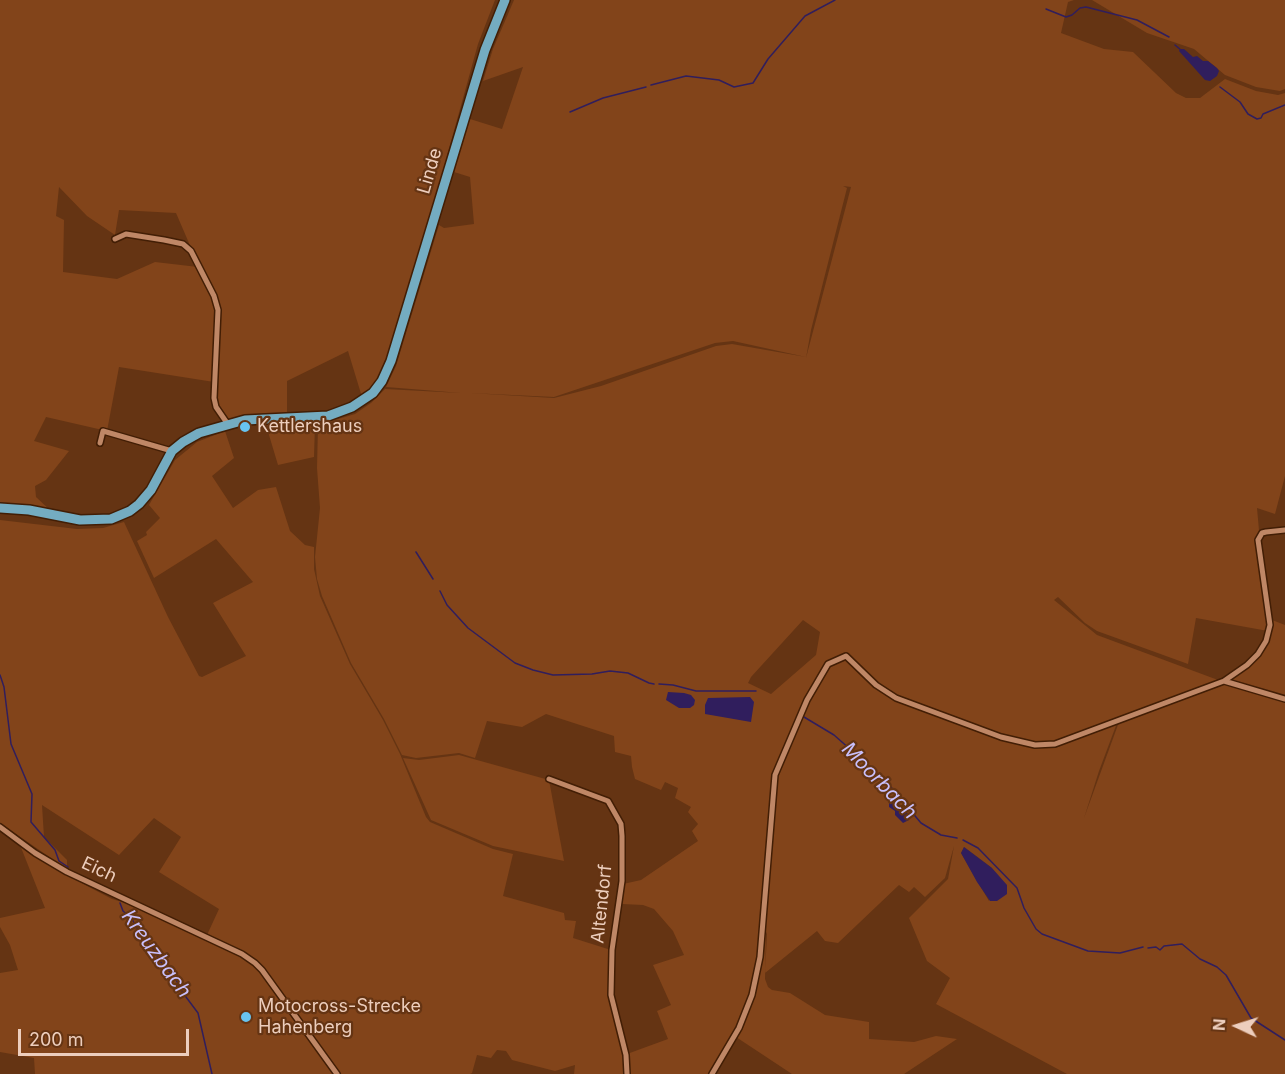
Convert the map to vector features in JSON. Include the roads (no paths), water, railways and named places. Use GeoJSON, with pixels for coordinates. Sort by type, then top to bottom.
{"type":"FeatureCollection","features":[{"type":"Feature","properties":{"kind":"main road","name":"Linde"},"geometry":{"type":"LineString","coordinates":[[227,423],[257,418],[317,417],[334,414],[352,407],[373,393],[386,373],[451,159],[493,29],[505,0]]}},
{"type":"Feature","properties":{"kind":"main road"},"geometry":{"type":"LineString","coordinates":[[0,508],[29,510],[80,520],[111,519],[130,511],[145,498],[172,451],[188,438],[227,423]]}},
{"type":"Feature","properties":{"kind":"street"},"geometry":{"type":"LineString","coordinates":[[115,239],[126,234],[183,244],[191,251],[214,296],[218,309],[214,398],[216,407],[227,423]]}},
{"type":"Feature","properties":{"kind":"street"},"geometry":{"type":"LineString","coordinates":[[100,443],[103,431],[172,451]]}},
{"type":"Feature","properties":{"kind":"street"},"geometry":{"type":"LineString","coordinates":[[712,1074],[739,1028],[752,995],[758,967],[775,775],[814,685],[832,661],[846,656],[876,685],[896,698],[1001,737],[1035,745],[1055,744],[1224,681],[1247,665],[1266,641],[1271,620],[1258,540],[1266,532],[1285,530]]}},
{"type":"Feature","properties":{"kind":"street"},"geometry":{"type":"LineString","coordinates":[[1224,681],[1285,699]]}},
{"type":"Feature","properties":{"kind":"street","name":"Altendorf"},"geometry":{"type":"LineString","coordinates":[[549,779],[608,801],[621,824],[622,881],[612,951],[610,995],[626,1054],[627,1074]]}},
{"type":"Feature","properties":{"kind":"street","name":"Eich"},"geometry":{"type":"LineString","coordinates":[[0,827],[68,872],[224,945],[255,963],[337,1074]]}},
{"type":"Feature","properties":{"kind":"waterway"},"geometry":{"type":"LineString","coordinates":[[651,85],[686,76],[719,80],[734,87],[753,83],[768,59],[805,16],[835,0]]}},
{"type":"Feature","properties":{"kind":"waterway"},"geometry":{"type":"LineString","coordinates":[[1046,9],[1066,17],[1086,7],[1137,20],[1169,37]]}},
{"type":"Feature","properties":{"kind":"waterway"},"geometry":{"type":"LineString","coordinates":[[1175,45],[1181,50]]}},
{"type":"Feature","properties":{"kind":"waterway"},"geometry":{"type":"LineString","coordinates":[[570,112],[603,98],[646,87]]}},
{"type":"Feature","properties":{"kind":"waterway"},"geometry":{"type":"LineString","coordinates":[[1220,87],[1240,102],[1248,114],[1257,119],[1285,105]]}},
{"type":"Feature","properties":{"kind":"waterway","name":"Moorbach"},"geometry":{"type":"LineString","coordinates":[[416,552],[433,579]]}},
{"type":"Feature","properties":{"kind":"waterway","name":"Moorbach"},"geometry":{"type":"LineString","coordinates":[[440,591],[447,605],[468,628],[515,663],[553,675],[610,671],[628,673],[654,684]]}},
{"type":"Feature","properties":{"kind":"waterway","name":"Kreuzbach"},"geometry":{"type":"LineString","coordinates":[[0,675],[4,687],[11,744],[32,794],[31,822],[55,850],[59,861],[68,867]]}},
{"type":"Feature","properties":{"kind":"waterway","name":"Moorbach"},"geometry":{"type":"LineString","coordinates":[[659,684],[696,691],[756,691]]}},
{"type":"Feature","properties":{"kind":"waterway","name":"Moorbach"},"geometry":{"type":"LineString","coordinates":[[804,717],[834,735],[868,765],[890,786],[921,823],[941,835],[957,838]]}},
{"type":"Feature","properties":{"kind":"waterway","name":"Moorbach"},"geometry":{"type":"LineString","coordinates":[[963,840],[978,848],[1017,888],[1024,908],[1036,929],[1042,934],[1088,951],[1120,953],[1143,947]]}},
{"type":"Feature","properties":{"kind":"waterway","name":"Kreuzbach"},"geometry":{"type":"LineString","coordinates":[[120,903],[123,911],[132,919],[142,937],[175,978],[198,1013],[212,1074]]}},
{"type":"Feature","properties":{"kind":"waterway","name":"Moorbach"},"geometry":{"type":"LineString","coordinates":[[1148,948],[1156,947],[1160,950],[1164,946],[1182,944],[1200,959],[1217,967],[1226,975],[1251,1018],[1285,1040]]}},
{"type":"Feature","properties":{"kind":"place","name":"Kettlershaus"},"geometry":{"type":"Point","coordinates":[245,427]}},
{"type":"Feature","properties":{"kind":"place","name":"Motocross-Strecke Hahenberg"},"geometry":{"type":"Point","coordinates":[246,1017]}}]}
